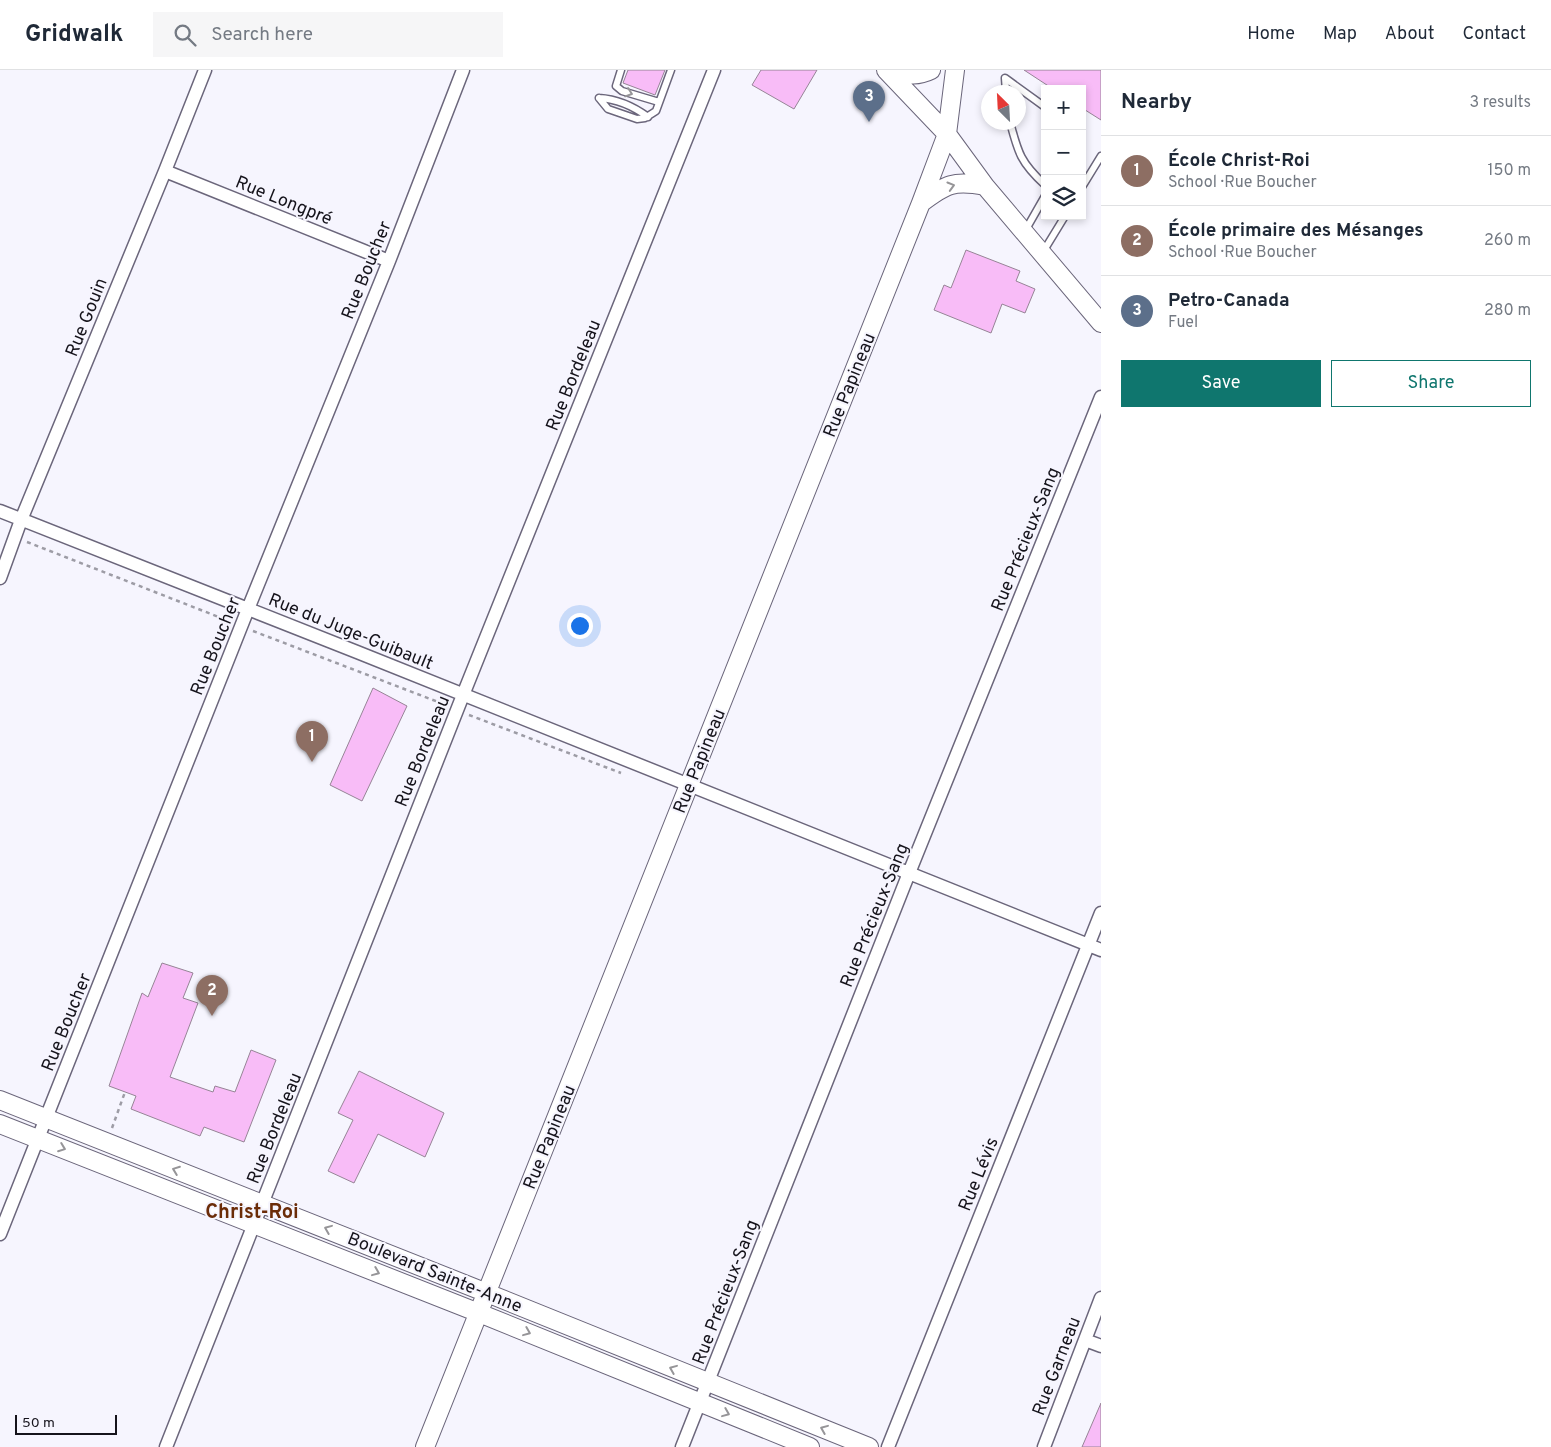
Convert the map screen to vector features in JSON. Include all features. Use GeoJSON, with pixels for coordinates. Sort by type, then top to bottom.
{"type":"FeatureCollection","features":[{"type":"Feature","properties":{"kind":"street","name":"Rue Gouin"},"geometry":{"type":"LineString","coordinates":[[0,578],[21,520],[205,70]]}},
{"type":"Feature","properties":{"kind":"street","name":"Rue Boucher"},"geometry":{"type":"LineString","coordinates":[[0,1234],[248,609],[389,261],[463,70]]}},
{"type":"Feature","properties":{"kind":"street","name":"Rue Bordeleau"},"geometry":{"type":"LineString","coordinates":[[166,1447],[463,695],[714,70]]}},
{"type":"Feature","properties":{"kind":"street"},"geometry":{"type":"LineString","coordinates":[[886,70],[947,134],[985,186],[1101,324]]}},
{"type":"Feature","properties":{"kind":"street"},"geometry":{"type":"LineString","coordinates":[[896,70],[906,74],[923,74],[931,70]]}},
{"type":"Feature","properties":{"kind":"street","name":"Rue Papineau"},"geometry":{"type":"LineString","coordinates":[[425,1447],[921,203],[947,134],[956,70]]}},
{"type":"Feature","properties":{"kind":"street","name":"Rue Longpré"},"geometry":{"type":"LineString","coordinates":[[165,171],[389,261]]}},
{"type":"Feature","properties":{"kind":"street"},"geometry":{"type":"LineString","coordinates":[[921,203],[948,185],[966,182],[985,186]]}},
{"type":"Feature","properties":{"kind":"street","name":"Rue Précieux-Sang"},"geometry":{"type":"LineString","coordinates":[[682,1447],[909,873],[1101,396]]}},
{"type":"Feature","properties":{"kind":"street","name":"Rue du Juge-Guibault"},"geometry":{"type":"LineString","coordinates":[[0,511],[1101,950]]}},
{"type":"Feature","properties":{"kind":"street","name":"Rue Lévis"},"geometry":{"type":"LineString","coordinates":[[888,1447],[1101,913]]}},
{"type":"Feature","properties":{"kind":"street","name":"Boulevard Sainte-Anne"},"geometry":{"type":"LineString","coordinates":[[0,1100],[263,1203],[870,1447]]}},
{"type":"Feature","properties":{"kind":"street","name":"Boulevard Sainte-Anne"},"geometry":{"type":"LineString","coordinates":[[0,1124],[479,1313],[810,1447]]}},
{"type":"Feature","properties":{"kind":"street","name":"Rue Garneau"},"geometry":{"type":"LineString","coordinates":[[1044,1447],[1085,1340],[1097,1321],[1101,1298]]}},
{"type":"Feature","properties":{"kind":"street"},"geometry":{"type":"LineString","coordinates":[[1085,1340],[1101,1346]]}},
{"type":"Feature","properties":{"kind":"lane"},"geometry":{"type":"LineString","coordinates":[[621,70],[616,86],[622,91],[659,102]]}},
{"type":"Feature","properties":{"kind":"lane"},"geometry":{"type":"LineString","coordinates":[[648,117],[635,108],[611,99],[599,98],[608,109],[637,119],[648,117],[656,111],[671,70]]}},
{"type":"Feature","properties":{"kind":"lane"},"geometry":{"type":"LineString","coordinates":[[1006,85],[1005,78],[1009,70]]}},
{"type":"Feature","properties":{"kind":"lane"},"geometry":{"type":"LineString","coordinates":[[1005,78],[1041,103]]}},
{"type":"Feature","properties":{"kind":"lane"},"geometry":{"type":"LineString","coordinates":[[1012,130],[1017,149],[1028,170],[1041,181]]}},
{"type":"Feature","properties":{"kind":"lane"},"geometry":{"type":"LineString","coordinates":[[1086,180],[1101,156]]}},
{"type":"Feature","properties":{"kind":"lane"},"geometry":{"type":"LineString","coordinates":[[1024,232],[1041,203]]}},
{"type":"Feature","properties":{"kind":"lane"},"geometry":{"type":"LineString","coordinates":[[1042,254],[1063,220]]}},
{"type":"Feature","properties":{"kind":"path"},"geometry":{"type":"LineString","coordinates":[[16,538],[230,622]]}},
{"type":"Feature","properties":{"kind":"path","name":"Rue du Juge-Guibault"},"geometry":{"type":"LineString","coordinates":[[248,629],[624,774]]}},
{"type":"Feature","properties":{"kind":"path"},"geometry":{"type":"LineString","coordinates":[[106,1143],[125,1092]]}},
{"type":"Feature","properties":{"kind":"building"},"geometry":{"type":"Polygon","coordinates":[[[628,70],[665,70],[655,95],[623,83],[628,70]]]}},
{"type":"Feature","properties":{"kind":"building"},"geometry":{"type":"Polygon","coordinates":[[[761,70],[817,70],[794,109],[752,85],[761,70]]]}},
{"type":"Feature","properties":{"kind":"building"},"geometry":{"type":"Polygon","coordinates":[[[1024,70],[1101,70],[1101,120],[1086,111],[1086,85],[1047,85],[1024,70]]]}},
{"type":"Feature","properties":{"kind":"building"},"geometry":{"type":"Polygon","coordinates":[[[966,250],[1020,271],[1016,281],[1035,289],[1025,313],[1002,304],[991,333],[934,310],[944,285],[951,288],[966,250]]]}},
{"type":"Feature","properties":{"kind":"building"},"geometry":{"type":"Polygon","coordinates":[[[373,688],[407,706],[362,801],[330,785],[373,688]]]}},
{"type":"Feature","properties":{"kind":"building"},"geometry":{"type":"Polygon","coordinates":[[[162,963],[193,973],[183,998],[198,1003],[170,1077],[213,1092],[215,1086],[235,1092],[251,1050],[276,1060],[244,1142],[204,1127],[200,1136],[131,1109],[136,1096],[109,1086],[142,993],[148,997],[162,963]]]}},
{"type":"Feature","properties":{"kind":"building"},"geometry":{"type":"Polygon","coordinates":[[[359,1071],[444,1113],[425,1157],[378,1134],[354,1183],[328,1171],[353,1120],[338,1113],[359,1071]]]}},
{"type":"Feature","properties":{"kind":"building"},"geometry":{"type":"Polygon","coordinates":[[[1101,1403],[1101,1447],[1082,1447],[1101,1403]]]}},
{"type":"Feature","properties":{"kind":"place","name":"Petro-Canada"},"geometry":{"type":"Point","coordinates":[869,122]}},
{"type":"Feature","properties":{"kind":"place","name":"École Christ-Roi"},"geometry":{"type":"Point","coordinates":[312,762]}},
{"type":"Feature","properties":{"kind":"place","name":"École primaire des Mésanges"},"geometry":{"type":"Point","coordinates":[212,1016]}},
{"type":"Feature","properties":{"kind":"district","name":"Christ-Roi"},"geometry":{"type":"Point","coordinates":[252,1211]}}]}
